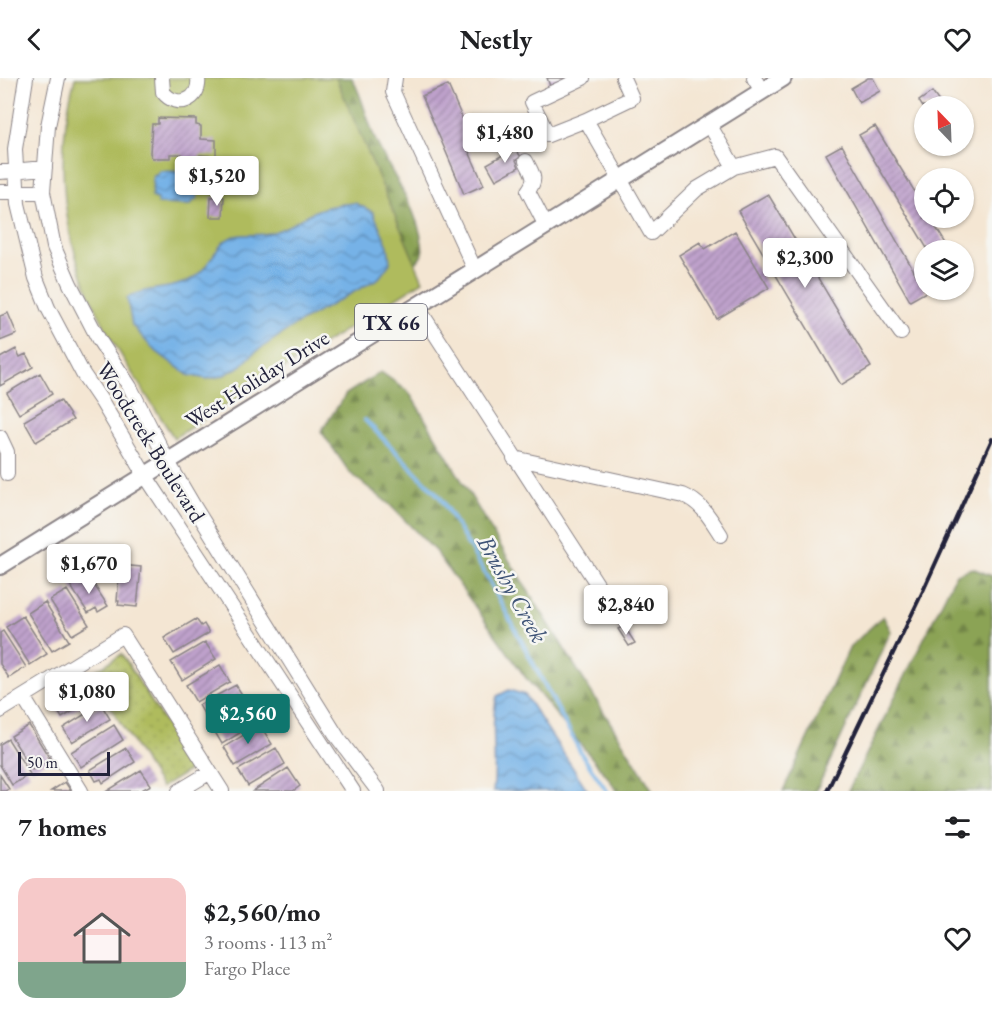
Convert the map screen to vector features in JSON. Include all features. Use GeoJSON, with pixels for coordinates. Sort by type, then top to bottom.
{"type":"FeatureCollection","features":[{"type":"Feature","properties":{"kind":"main road","name":"West Holiday Drive"},"geometry":{"type":"LineString","coordinates":[[0,566],[709,124],[758,84],[783,78]]}},
{"type":"Feature","properties":{"kind":"street","name":"Woodcreek Boulevard"},"geometry":{"type":"LineString","coordinates":[[26,78],[15,149],[17,191],[22,225],[36,278],[48,308],[83,374],[146,475],[353,791]]}},
{"type":"Feature","properties":{"kind":"street","name":"Woodcreek Boulevard"},"geometry":{"type":"LineString","coordinates":[[58,78],[48,126],[43,192],[54,247],[70,284],[99,340],[130,387],[168,462],[338,738],[378,791]]}},
{"type":"Feature","properties":{"kind":"street"},"geometry":{"type":"LineString","coordinates":[[158,79],[163,92],[172,101],[177,102],[189,100],[194,96],[198,78]]}},
{"type":"Feature","properties":{"kind":"street"},"geometry":{"type":"LineString","coordinates":[[395,78],[393,92],[475,270]]}},
{"type":"Feature","properties":{"kind":"street"},"geometry":{"type":"LineString","coordinates":[[584,78],[532,102],[548,135],[632,99],[623,78]]}},
{"type":"Feature","properties":{"kind":"street"},"geometry":{"type":"LineString","coordinates":[[586,120],[651,233],[697,189],[734,167],[775,156],[901,333]]}},
{"type":"Feature","properties":{"kind":"street"},"geometry":{"type":"LineString","coordinates":[[709,124],[734,167]]}},
{"type":"Feature","properties":{"kind":"street"},"geometry":{"type":"LineString","coordinates":[[526,161],[534,178],[534,183],[528,191],[546,226]]}},
{"type":"Feature","properties":{"kind":"street"},"geometry":{"type":"LineString","coordinates":[[0,172],[45,168]]}},
{"type":"Feature","properties":{"kind":"street"},"geometry":{"type":"LineString","coordinates":[[0,192],[43,192]]}},
{"type":"Feature","properties":{"kind":"street"},"geometry":{"type":"LineString","coordinates":[[417,306],[612,607]]}},
{"type":"Feature","properties":{"kind":"street"},"geometry":{"type":"LineString","coordinates":[[0,437],[7,452],[7,474]]}},
{"type":"Feature","properties":{"kind":"street"},"geometry":{"type":"LineString","coordinates":[[514,458],[683,495],[695,500],[702,507],[721,535]]}},
{"type":"Feature","properties":{"kind":"street"},"geometry":{"type":"LineString","coordinates":[[0,711],[123,635],[222,791]]}},
{"type":"Feature","properties":{"kind":"street"},"geometry":{"type":"LineString","coordinates":[[23,697],[81,791]]}},
{"type":"Feature","properties":{"kind":"street"},"geometry":{"type":"LineString","coordinates":[[179,791],[209,773]]}},
{"type":"Feature","properties":{"kind":"green space"},"geometry":{"type":"Polygon","coordinates":[[[75,78],[336,78],[423,281],[174,438],[106,329],[76,257],[69,228],[63,168],[68,108],[75,78]]]}},
{"type":"Feature","properties":{"kind":"green space"},"geometry":{"type":"Polygon","coordinates":[[[317,78],[352,78],[356,86],[375,139],[412,209],[417,224],[423,254],[412,268],[317,78]]]}},
{"type":"Feature","properties":{"kind":"green space"},"geometry":{"type":"Polygon","coordinates":[[[381,372],[409,392],[512,565],[653,791],[616,791],[610,780],[526,678],[436,552],[389,504],[350,473],[321,431],[346,394],[381,372]]]}},
{"type":"Feature","properties":{"kind":"green space"},"geometry":{"type":"Polygon","coordinates":[[[972,568],[992,576],[992,791],[848,791],[956,574],[972,568]]]}},
{"type":"Feature","properties":{"kind":"green space"},"geometry":{"type":"Polygon","coordinates":[[[883,616],[891,631],[816,791],[783,791],[850,647],[883,616]]]}},
{"type":"Feature","properties":{"kind":"green space"},"geometry":{"type":"Polygon","coordinates":[[[122,654],[193,768],[161,788],[90,674],[122,654]]]}},
{"type":"Feature","properties":{"kind":"water"},"geometry":{"type":"Polygon","coordinates":[[[159,171],[192,172],[197,178],[197,199],[191,205],[158,204],[157,199],[152,197],[153,176],[159,171]]]}},
{"type":"Feature","properties":{"kind":"water"},"geometry":{"type":"Polygon","coordinates":[[[355,203],[373,212],[388,246],[390,263],[379,278],[295,325],[254,353],[241,366],[222,376],[207,379],[188,375],[153,349],[132,325],[127,298],[188,281],[200,273],[220,246],[230,238],[272,233],[322,209],[355,203]]]}},
{"type":"Feature","properties":{"kind":"water"},"geometry":{"type":"Polygon","coordinates":[[[509,690],[525,695],[588,791],[493,791],[495,708],[497,696],[509,690]]]}},
{"type":"Feature","properties":{"kind":"building"},"geometry":{"type":"Polygon","coordinates":[[[547,78],[564,78],[565,80],[550,86],[547,78]]]}},
{"type":"Feature","properties":{"kind":"building"},"geometry":{"type":"Polygon","coordinates":[[[868,78],[873,78],[880,91],[859,103],[851,88],[868,78]]]}},
{"type":"Feature","properties":{"kind":"building"},"geometry":{"type":"Polygon","coordinates":[[[448,85],[473,143],[466,145],[484,185],[464,194],[422,96],[448,85]]]}},
{"type":"Feature","properties":{"kind":"building"},"geometry":{"type":"Polygon","coordinates":[[[158,118],[196,119],[196,125],[201,126],[201,139],[216,140],[216,156],[200,155],[200,159],[182,159],[182,154],[170,154],[170,158],[152,158],[150,153],[152,124],[158,124],[158,118]]]}},
{"type":"Feature","properties":{"kind":"building"},"geometry":{"type":"Polygon","coordinates":[[[875,126],[914,190],[914,227],[859,135],[875,126]]]}},
{"type":"Feature","properties":{"kind":"building"},"geometry":{"type":"Polygon","coordinates":[[[842,145],[914,271],[914,299],[910,301],[826,154],[842,145]]]}},
{"type":"Feature","properties":{"kind":"building"},"geometry":{"type":"Polygon","coordinates":[[[515,148],[521,157],[516,160],[519,167],[496,180],[487,164],[515,148]]]}},
{"type":"Feature","properties":{"kind":"building"},"geometry":{"type":"Polygon","coordinates":[[[212,162],[224,163],[224,183],[211,182],[212,162]]]}},
{"type":"Feature","properties":{"kind":"building"},"geometry":{"type":"Polygon","coordinates":[[[768,194],[871,367],[841,385],[738,211],[768,194]]]}},
{"type":"Feature","properties":{"kind":"building"},"geometry":{"type":"Polygon","coordinates":[[[211,197],[224,197],[223,217],[210,217],[211,197]]]}},
{"type":"Feature","properties":{"kind":"building"},"geometry":{"type":"Polygon","coordinates":[[[915,228],[936,228],[944,240],[922,240],[915,228]]]}},
{"type":"Feature","properties":{"kind":"building"},"geometry":{"type":"Polygon","coordinates":[[[735,231],[769,288],[717,319],[679,255],[700,242],[705,249],[735,231]]]}},
{"type":"Feature","properties":{"kind":"building"},"geometry":{"type":"Polygon","coordinates":[[[8,313],[17,334],[0,341],[0,316],[8,313]]]}},
{"type":"Feature","properties":{"kind":"building"},"geometry":{"type":"Polygon","coordinates":[[[16,349],[20,357],[26,354],[33,367],[0,386],[0,358],[16,349]]]}},
{"type":"Feature","properties":{"kind":"building"},"geometry":{"type":"Polygon","coordinates":[[[40,373],[52,394],[19,414],[7,393],[40,373]]]}},
{"type":"Feature","properties":{"kind":"building"},"geometry":{"type":"Polygon","coordinates":[[[60,400],[73,420],[36,442],[24,421],[60,400]]]}},
{"type":"Feature","properties":{"kind":"building"},"geometry":{"type":"Polygon","coordinates":[[[120,565],[141,567],[137,607],[118,605],[120,565]]]}},
{"type":"Feature","properties":{"kind":"building"},"geometry":{"type":"Polygon","coordinates":[[[87,574],[108,606],[98,612],[96,608],[88,613],[70,585],[87,574]]]}},
{"type":"Feature","properties":{"kind":"building"},"geometry":{"type":"Polygon","coordinates":[[[67,590],[89,625],[72,635],[50,600],[67,590]]]}},
{"type":"Feature","properties":{"kind":"building"},"geometry":{"type":"Polygon","coordinates":[[[45,602],[69,641],[52,651],[28,613],[45,602]]]}},
{"type":"Feature","properties":{"kind":"building"},"geometry":{"type":"Polygon","coordinates":[[[23,616],[47,654],[30,665],[6,627],[23,616]]]}},
{"type":"Feature","properties":{"kind":"building"},"geometry":{"type":"Polygon","coordinates":[[[196,619],[201,626],[204,624],[209,633],[174,654],[164,638],[196,619]]]}},
{"type":"Feature","properties":{"kind":"building"},"geometry":{"type":"Polygon","coordinates":[[[624,626],[635,643],[629,646],[618,629],[624,626]]]}},
{"type":"Feature","properties":{"kind":"building"},"geometry":{"type":"Polygon","coordinates":[[[3,631],[26,667],[9,678],[0,664],[0,633],[3,631]]]}},
{"type":"Feature","properties":{"kind":"building"},"geometry":{"type":"Polygon","coordinates":[[[205,642],[216,659],[182,680],[171,662],[205,642]]]}},
{"type":"Feature","properties":{"kind":"building"},"geometry":{"type":"Polygon","coordinates":[[[220,665],[230,682],[196,702],[186,685],[220,665]]]}},
{"type":"Feature","properties":{"kind":"building"},"geometry":{"type":"Polygon","coordinates":[[[87,682],[96,697],[62,718],[53,703],[87,682]]]}},
{"type":"Feature","properties":{"kind":"building"},"geometry":{"type":"Polygon","coordinates":[[[236,685],[246,701],[209,723],[199,705],[236,685]]]}},
{"type":"Feature","properties":{"kind":"building"},"geometry":{"type":"Polygon","coordinates":[[[101,704],[110,719],[72,742],[63,728],[101,704]]]}},
{"type":"Feature","properties":{"kind":"building"},"geometry":{"type":"Polygon","coordinates":[[[250,706],[259,721],[222,744],[212,727],[250,706]]]}},
{"type":"Feature","properties":{"kind":"building"},"geometry":{"type":"Polygon","coordinates":[[[29,725],[50,759],[32,770],[11,736],[29,725]]]}},
{"type":"Feature","properties":{"kind":"building"},"geometry":{"type":"Polygon","coordinates":[[[114,725],[123,740],[81,767],[71,752],[114,725]]]}},
{"type":"Feature","properties":{"kind":"building"},"geometry":{"type":"Polygon","coordinates":[[[260,725],[272,744],[235,766],[224,747],[260,725]]]}},
{"type":"Feature","properties":{"kind":"building"},"geometry":{"type":"Polygon","coordinates":[[[8,739],[30,774],[12,785],[0,765],[0,744],[8,739]]]}},
{"type":"Feature","properties":{"kind":"building"},"geometry":{"type":"Polygon","coordinates":[[[126,748],[135,762],[103,783],[101,779],[96,781],[90,770],[126,748]]]}},
{"type":"Feature","properties":{"kind":"building"},"geometry":{"type":"Polygon","coordinates":[[[276,748],[285,764],[248,786],[238,770],[276,748]]]}},
{"type":"Feature","properties":{"kind":"building"},"geometry":{"type":"Polygon","coordinates":[[[288,768],[300,786],[293,791],[253,791],[288,768]]]}},
{"type":"Feature","properties":{"kind":"building"},"geometry":{"type":"Polygon","coordinates":[[[141,770],[151,785],[140,791],[107,791],[141,770]]]}},
{"type":"Feature","properties":{"kind":"building"},"geometry":{"type":"Polygon","coordinates":[[[0,775],[9,789],[5,791],[0,791],[0,775]]]}},
{"type":"Feature","properties":{"kind":"building"},"geometry":{"type":"Polygon","coordinates":[[[65,782],[71,791],[51,791],[65,782]]]}},
{"type":"Feature","properties":{"kind":"waterway","name":"Brushy Creek"},"geometry":{"type":"LineString","coordinates":[[365,420],[440,497],[490,582],[582,755],[607,791]]}},
{"type":"Feature","properties":{"kind":"railway"},"geometry":{"type":"LineString","coordinates":[[827,791],[923,591],[992,439]]}}]}
